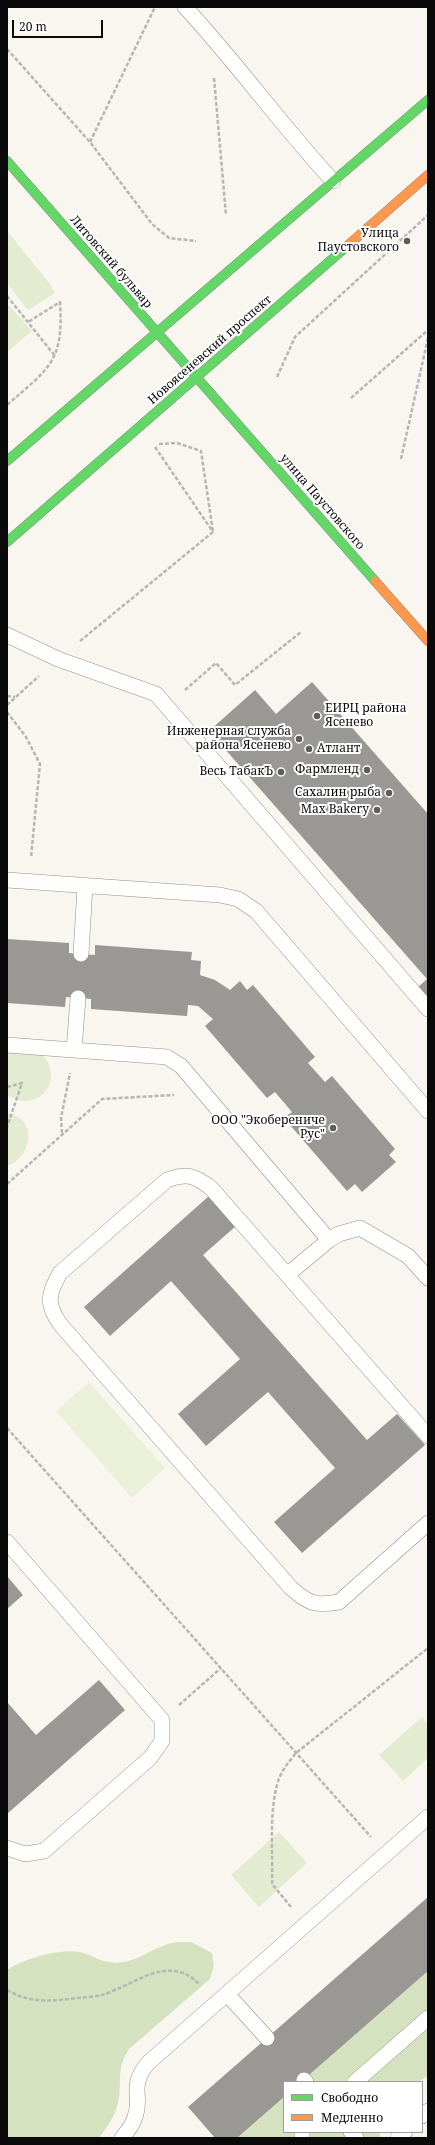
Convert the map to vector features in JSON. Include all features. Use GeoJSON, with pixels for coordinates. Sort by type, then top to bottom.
{"type":"FeatureCollection","features":[{"type":"Feature","properties":{"kind":"main road"},"geometry":{"type":"LineString","coordinates":[[7,461],[428,100]]}},
{"type":"Feature","properties":{"kind":"main road","name":"Литовский бульвар"},"geometry":{"type":"LineString","coordinates":[[7,161],[198,378]]}},
{"type":"Feature","properties":{"kind":"main road","name":"Новоясеневский проспект"},"geometry":{"type":"LineString","coordinates":[[7,542],[136,428],[198,378],[428,175]]}},
{"type":"Feature","properties":{"kind":"main road","name":"улица Паустовского"},"geometry":{"type":"LineString","coordinates":[[198,378],[428,641]]}},
{"type":"Feature","properties":{"kind":"lane"},"geometry":{"type":"LineString","coordinates":[[185,7],[210,35],[302,148],[333,181]]}},
{"type":"Feature","properties":{"kind":"lane"},"geometry":{"type":"LineString","coordinates":[[7,635],[58,659],[156,694],[428,1009]]}},
{"type":"Feature","properties":{"kind":"lane"},"geometry":{"type":"LineString","coordinates":[[7,880],[220,895],[238,899],[256,911],[428,1111]]}},
{"type":"Feature","properties":{"kind":"lane"},"geometry":{"type":"LineString","coordinates":[[81,954],[85,886]]}},
{"type":"Feature","properties":{"kind":"lane"},"geometry":{"type":"LineString","coordinates":[[74,1050],[78,998]]}},
{"type":"Feature","properties":{"kind":"lane"},"geometry":{"type":"LineString","coordinates":[[7,1045],[168,1057],[181,1066],[329,1240]]}},
{"type":"Feature","properties":{"kind":"lane"},"geometry":{"type":"LineString","coordinates":[[428,1436],[211,1188],[197,1177],[182,1175],[167,1180],[60,1274],[50,1291],[52,1312],[304,1601],[321,1605],[339,1602],[428,1523]]}},
{"type":"Feature","properties":{"kind":"lane"},"geometry":{"type":"LineString","coordinates":[[287,1275],[329,1240],[339,1234],[360,1228],[408,1256],[428,1278]]}},
{"type":"Feature","properties":{"kind":"lane"},"geometry":{"type":"LineString","coordinates":[[7,1542],[162,1720],[162,1741],[150,1758],[44,1851],[25,1854],[7,1848]]}},
{"type":"Feature","properties":{"kind":"lane"},"geometry":{"type":"LineString","coordinates":[[122,2138],[136,2116],[137,2083],[140,2073],[148,2063],[428,1817]]}},
{"type":"Feature","properties":{"kind":"lane"},"geometry":{"type":"LineString","coordinates":[[222,1998],[267,2038]]}},
{"type":"Feature","properties":{"kind":"lane"},"geometry":{"type":"LineString","coordinates":[[356,2081],[428,2018]]}},
{"type":"Feature","properties":{"kind":"path"},"geometry":{"type":"LineString","coordinates":[[90,142],[155,7]]}},
{"type":"Feature","properties":{"kind":"path"},"geometry":{"type":"LineString","coordinates":[[7,49],[90,142],[152,224],[169,238],[196,241]]}},
{"type":"Feature","properties":{"kind":"path"},"geometry":{"type":"LineString","coordinates":[[214,74],[226,215]]}},
{"type":"Feature","properties":{"kind":"path"},"geometry":{"type":"LineString","coordinates":[[277,377],[295,337],[428,215]]}},
{"type":"Feature","properties":{"kind":"path"},"geometry":{"type":"LineString","coordinates":[[7,296],[56,356]]}},
{"type":"Feature","properties":{"kind":"path"},"geometry":{"type":"LineString","coordinates":[[7,404],[43,373],[56,356],[62,330],[60,302],[28,322]]}},
{"type":"Feature","properties":{"kind":"path"},"geometry":{"type":"LineString","coordinates":[[351,398],[428,330]]}},
{"type":"Feature","properties":{"kind":"path"},"geometry":{"type":"LineString","coordinates":[[401,459],[428,338]]}},
{"type":"Feature","properties":{"kind":"path"},"geometry":{"type":"LineString","coordinates":[[177,443],[202,451],[214,532],[153,445],[177,443]]}},
{"type":"Feature","properties":{"kind":"path"},"geometry":{"type":"LineString","coordinates":[[7,705],[58,659],[214,532]]}},
{"type":"Feature","properties":{"kind":"path"},"geometry":{"type":"LineString","coordinates":[[166,707],[216,663],[235,685],[301,632]]}},
{"type":"Feature","properties":{"kind":"path"},"geometry":{"type":"LineString","coordinates":[[7,696],[15,698]]}},
{"type":"Feature","properties":{"kind":"path"},"geometry":{"type":"LineString","coordinates":[[7,712],[26,737],[40,764],[29,882]]}},
{"type":"Feature","properties":{"kind":"path"},"geometry":{"type":"LineString","coordinates":[[62,1133],[61,1118],[74,1050]]}},
{"type":"Feature","properties":{"kind":"path"},"geometry":{"type":"LineString","coordinates":[[7,1087],[22,1083],[7,1127]]}},
{"type":"Feature","properties":{"kind":"path"},"geometry":{"type":"LineString","coordinates":[[7,1184],[62,1133],[102,1099],[205,1094]]}},
{"type":"Feature","properties":{"kind":"path"},"geometry":{"type":"LineString","coordinates":[[7,1428],[386,1853]]}},
{"type":"Feature","properties":{"kind":"path"},"geometry":{"type":"LineString","coordinates":[[306,1924],[272,1884],[274,1806],[277,1784],[284,1768],[296,1753],[428,1648]]}},
{"type":"Feature","properties":{"kind":"path"},"geometry":{"type":"LineString","coordinates":[[162,1720],[221,1668]]}},
{"type":"Feature","properties":{"kind":"path"},"geometry":{"type":"LineString","coordinates":[[7,1990],[21,1998],[49,2002],[102,1995],[156,1972],[174,1970],[187,1974],[222,1998]]}},
{"type":"Feature","properties":{"kind":"green space"},"geometry":{"type":"Polygon","coordinates":[[[7,231],[50,284],[55,293],[28,310],[7,283],[7,231]]]}},
{"type":"Feature","properties":{"kind":"green space"},"geometry":{"type":"Polygon","coordinates":[[[7,303],[32,331],[7,352],[7,303]]]}},
{"type":"Feature","properties":{"kind":"green space"},"geometry":{"type":"Polygon","coordinates":[[[35,1048],[45,1058],[50,1069],[51,1080],[47,1090],[40,1097],[30,1101],[19,1100],[7,1095],[7,1054],[11,1050],[35,1048]]]}},
{"type":"Feature","properties":{"kind":"green space"},"geometry":{"type":"Polygon","coordinates":[[[7,1113],[17,1116],[23,1122],[27,1129],[28,1138],[27,1146],[23,1154],[16,1161],[7,1166],[7,1113]]]}},
{"type":"Feature","properties":{"kind":"green space"},"geometry":{"type":"Polygon","coordinates":[[[89,1382],[165,1468],[132,1498],[56,1411],[89,1382]]]}},
{"type":"Feature","properties":{"kind":"green space"},"geometry":{"type":"Polygon","coordinates":[[[422,1717],[428,1724],[428,1758],[403,1781],[379,1755],[422,1717]]]}},
{"type":"Feature","properties":{"kind":"green space"},"geometry":{"type":"Polygon","coordinates":[[[279,1832],[307,1863],[259,1907],[231,1875],[279,1832]]]}},
{"type":"Feature","properties":{"kind":"green space"},"geometry":{"type":"Polygon","coordinates":[[[191,1942],[212,1953],[214,1966],[210,1979],[129,2049],[122,2064],[117,2108],[99,2138],[7,2138],[7,1970],[22,1962],[42,1955],[72,1951],[80,1952],[101,1960],[117,1963],[124,1962],[171,1943],[191,1942]]]}},
{"type":"Feature","properties":{"kind":"green space"},"geometry":{"type":"Polygon","coordinates":[[[428,1971],[428,2076],[420,2081],[302,2081],[428,1971]]]}},
{"type":"Feature","properties":{"kind":"green space"},"geometry":{"type":"Polygon","coordinates":[[[283,2098],[283,2133],[379,2133],[381,2138],[237,2138],[283,2098]]]}},
{"type":"Feature","properties":{"kind":"building"},"geometry":{"type":"Polygon","coordinates":[[[312,682],[428,814],[428,1000],[417,988],[427,979],[209,731],[255,690],[276,714],[312,682]]]}},
{"type":"Feature","properties":{"kind":"building"},"geometry":{"type":"Polygon","coordinates":[[[7,939],[69,943],[69,953],[95,955],[95,945],[192,952],[191,960],[201,961],[200,975],[215,980],[230,990],[240,981],[247,990],[253,985],[315,1057],[308,1063],[325,1082],[332,1076],[395,1149],[389,1155],[396,1162],[362,1192],[355,1184],[347,1191],[284,1118],[292,1112],[275,1092],[267,1098],[205,1026],[213,1019],[198,1006],[188,1005],[187,1016],[91,1009],[91,999],[66,997],[65,1007],[7,1003],[7,939]]]}},
{"type":"Feature","properties":{"kind":"building"},"geometry":{"type":"Polygon","coordinates":[[[209,1196],[236,1226],[203,1255],[367,1440],[397,1414],[425,1445],[302,1553],[274,1522],[335,1468],[268,1392],[206,1446],[178,1414],[240,1359],[171,1281],[110,1336],[84,1307],[209,1196]]]}},
{"type":"Feature","properties":{"kind":"building"},"geometry":{"type":"Polygon","coordinates":[[[7,1576],[23,1595],[7,1609],[7,1576]]]}},
{"type":"Feature","properties":{"kind":"building"},"geometry":{"type":"Polygon","coordinates":[[[99,1680],[125,1710],[7,1814],[7,1702],[36,1735],[99,1680]]]}},
{"type":"Feature","properties":{"kind":"building"},"geometry":{"type":"Polygon","coordinates":[[[428,1897],[428,1971],[302,2081],[283,2081],[283,2098],[237,2138],[215,2138],[188,2107],[428,1897]]]}},
{"type":"Feature","properties":{"kind":"traffic: fast"},"geometry":{"type":"LineString","coordinates":[[7,461],[428,100]]}},
{"type":"Feature","properties":{"kind":"traffic: fast"},"geometry":{"type":"LineString","coordinates":[[7,161],[375,581]]}},
{"type":"Feature","properties":{"kind":"traffic: fast"},"geometry":{"type":"LineString","coordinates":[[7,542],[346,247]]}},
{"type":"Feature","properties":{"kind":"traffic: slow"},"geometry":{"type":"LineString","coordinates":[[346,247],[428,175]]}},
{"type":"Feature","properties":{"kind":"traffic: slow"},"geometry":{"type":"LineString","coordinates":[[375,581],[428,641]]}},
{"type":"Feature","properties":{"kind":"place","name":"Улица Паустовского"},"geometry":{"type":"Point","coordinates":[407,241]}},
{"type":"Feature","properties":{"kind":"place","name":"ЕИРЦ района Ясенево"},"geometry":{"type":"Point","coordinates":[317,716]}},
{"type":"Feature","properties":{"kind":"place","name":"Инженерная служба района Ясенево"},"geometry":{"type":"Point","coordinates":[299,739]}},
{"type":"Feature","properties":{"kind":"place","name":"Атлант"},"geometry":{"type":"Point","coordinates":[309,749]}},
{"type":"Feature","properties":{"kind":"place","name":"Фармленд"},"geometry":{"type":"Point","coordinates":[367,770]}},
{"type":"Feature","properties":{"kind":"place","name":"Весь ТабакЪ"},"geometry":{"type":"Point","coordinates":[281,772]}},
{"type":"Feature","properties":{"kind":"place","name":"Сахалин рыба"},"geometry":{"type":"Point","coordinates":[389,793]}},
{"type":"Feature","properties":{"kind":"place","name":"Max Bakery"},"geometry":{"type":"Point","coordinates":[377,810]}},
{"type":"Feature","properties":{"kind":"place","name":"ООО \"Экоберениче Рус\""},"geometry":{"type":"Point","coordinates":[333,1128]}}]}
